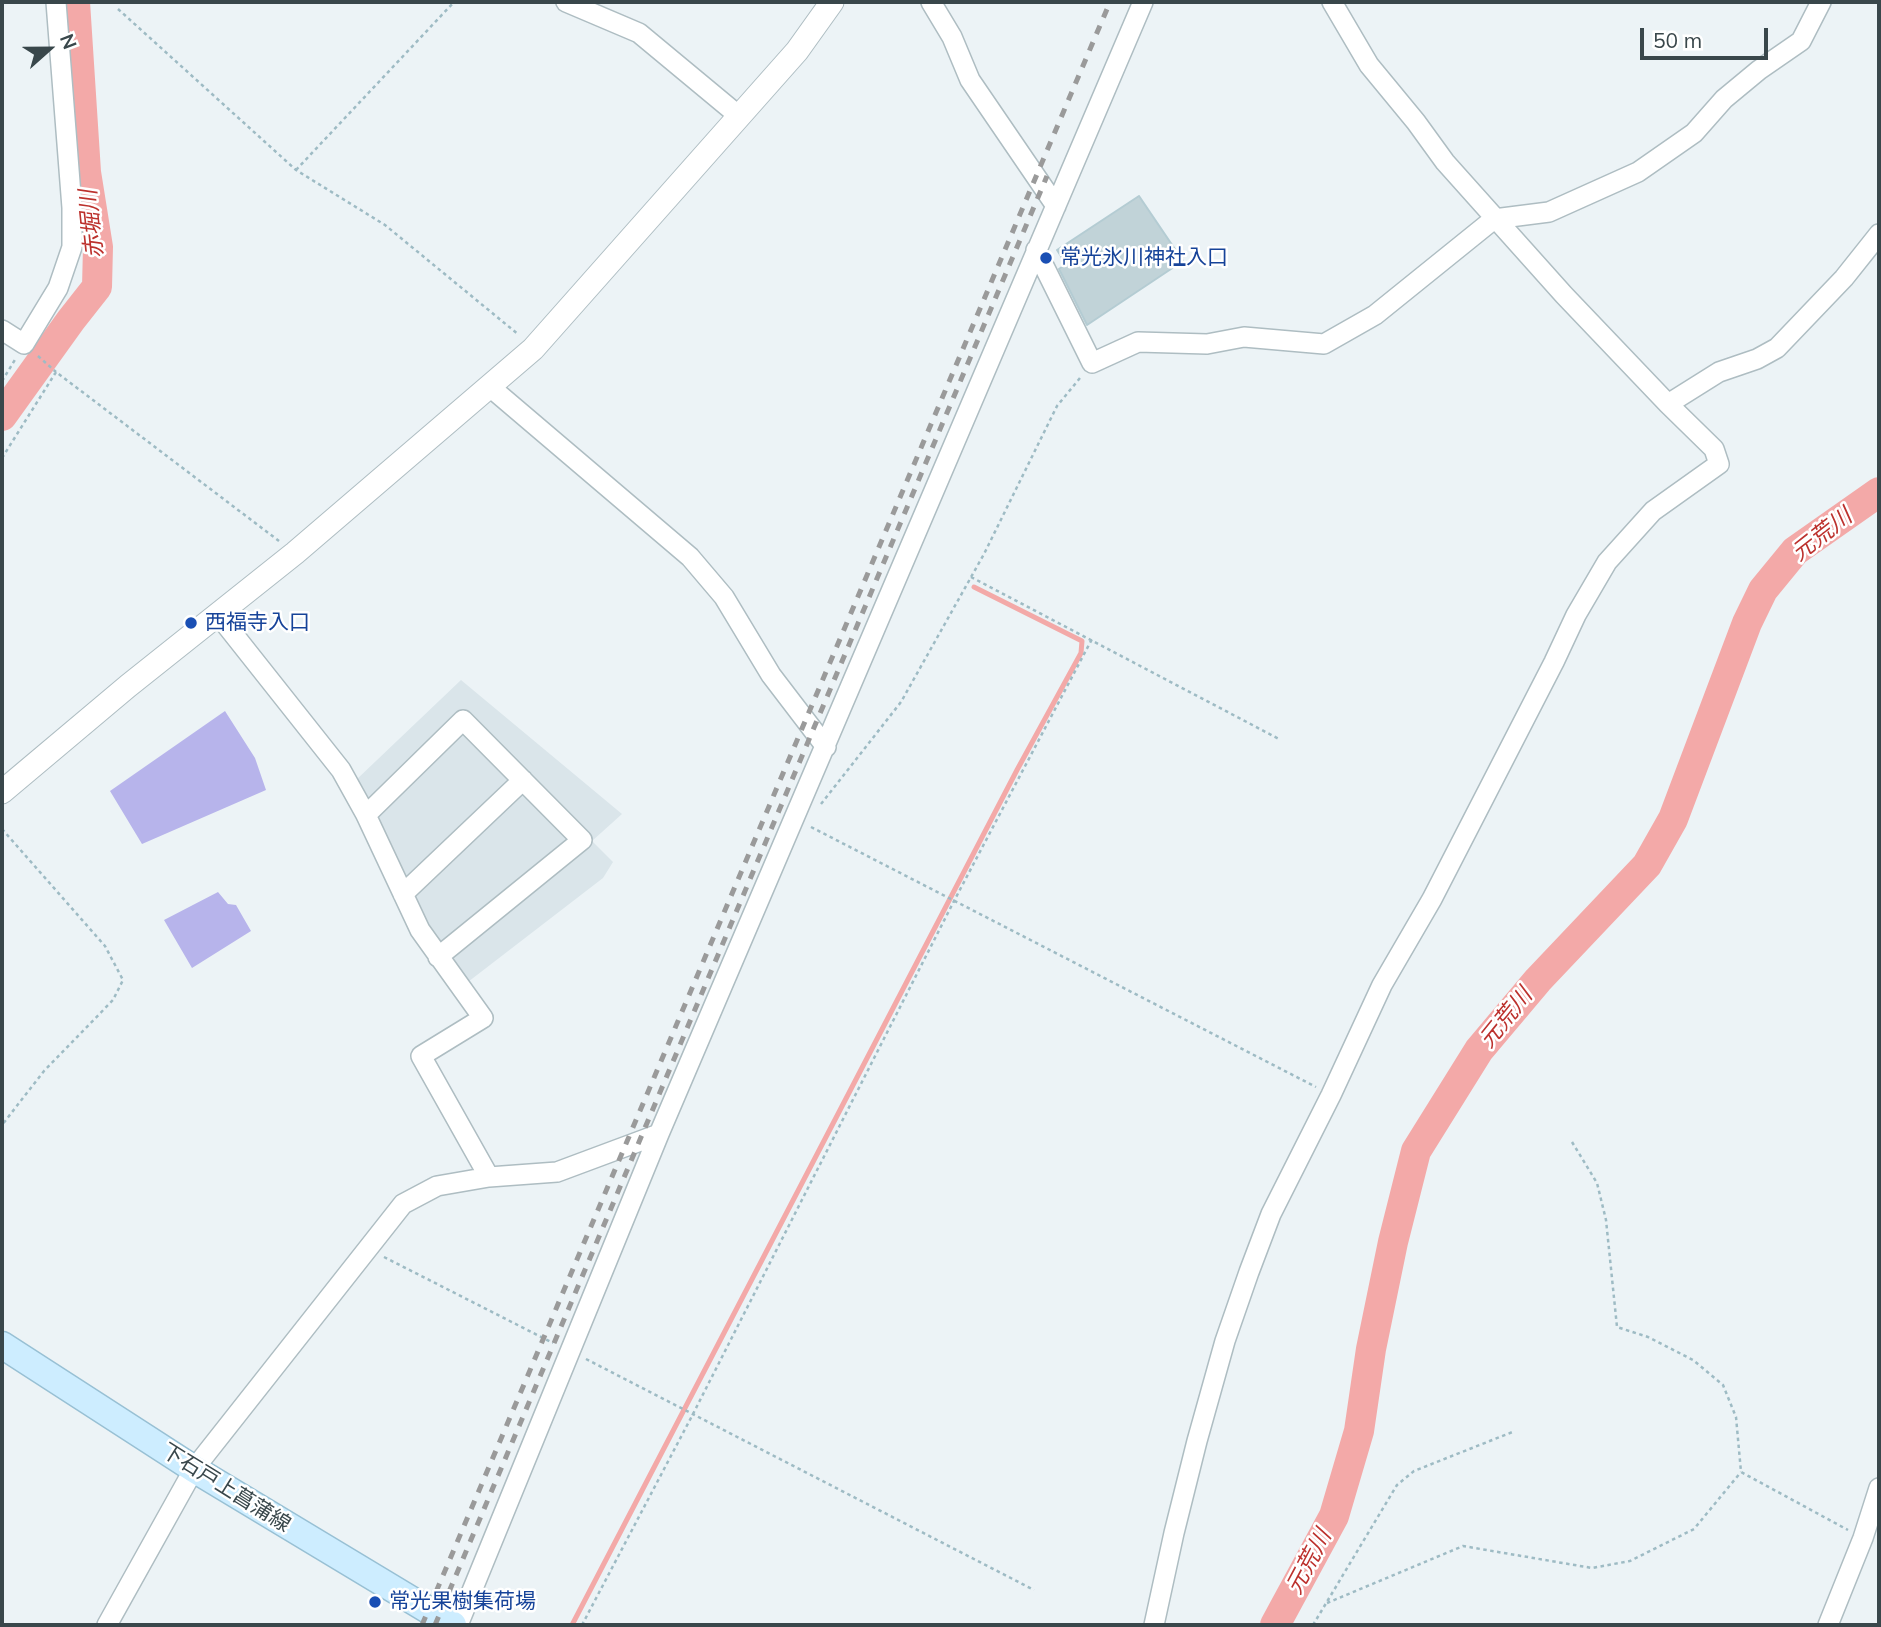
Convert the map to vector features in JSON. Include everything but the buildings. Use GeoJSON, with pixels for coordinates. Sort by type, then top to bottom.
{"type":"FeatureCollection","features":[{"type":"Feature","properties":{"kind":"main road","name":"下石戸上菖蒲線"},"geometry":{"type":"LineString","coordinates":[[2,1345],[194,1469],[453,1625]]}},
{"type":"Feature","properties":{"kind":"street"},"geometry":{"type":"LineString","coordinates":[[2,330],[24,344],[58,288],[72,247],[72,208],[57,2]]}},
{"type":"Feature","properties":{"kind":"street"},"geometry":{"type":"LineString","coordinates":[[566,2],[639,33],[739,116]]}},
{"type":"Feature","properties":{"kind":"street"},"geometry":{"type":"LineString","coordinates":[[2,792],[128,686],[295,553],[533,349],[797,51],[832,2]]}},
{"type":"Feature","properties":{"kind":"street"},"geometry":{"type":"LineString","coordinates":[[931,2],[951,37],[970,80],[1056,206]]}},
{"type":"Feature","properties":{"kind":"street"},"geometry":{"type":"LineString","coordinates":[[458,1625],[659,1134],[796,819],[1143,2]]}},
{"type":"Feature","properties":{"kind":"street"},"geometry":{"type":"LineString","coordinates":[[1154,1625],[1174,1533],[1225,1341],[1271,1214],[1382,985],[1432,899],[1576,615],[1607,562],[1653,511],[1719,464],[1714,449],[1668,404],[1494,219],[1445,162],[1369,65],[1332,2]]}},
{"type":"Feature","properties":{"kind":"street"},"geometry":{"type":"LineString","coordinates":[[1036,250],[1092,363],[1138,342],[1208,344],[1244,337],[1324,344],[1375,315],[1494,219],[1549,212],[1639,172],[1694,132],[1724,99],[1759,70],[1801,41],[1821,2]]}},
{"type":"Feature","properties":{"kind":"street"},"geometry":{"type":"LineString","coordinates":[[1668,404],[1719,372],[1757,359],[1777,348],[1844,278],[1879,234]]}},
{"type":"Feature","properties":{"kind":"street"},"geometry":{"type":"LineString","coordinates":[[489,386],[690,557],[724,597],[771,675],[826,747]]}},
{"type":"Feature","properties":{"kind":"street"},"geometry":{"type":"LineString","coordinates":[[219,616],[341,770],[366,815],[420,930],[483,1018],[421,1056],[489,1177]]}},
{"type":"Feature","properties":{"kind":"street"},"geometry":{"type":"LineString","coordinates":[[366,815],[463,720],[582,840],[438,957]]}},
{"type":"Feature","properties":{"kind":"street"},"geometry":{"type":"LineString","coordinates":[[403,894],[523,780]]}},
{"type":"Feature","properties":{"kind":"street"},"geometry":{"type":"LineString","coordinates":[[107,1625],[194,1469],[403,1204],[437,1186],[489,1177],[557,1172],[659,1134]]}},
{"type":"Feature","properties":{"kind":"street"},"geometry":{"type":"LineString","coordinates":[[1828,1625],[1863,1538],[1879,1488]]}},
{"type":"Feature","properties":{"kind":"path"},"geometry":{"type":"LineString","coordinates":[[296,170],[454,2]]}},
{"type":"Feature","properties":{"kind":"path"},"geometry":{"type":"LineString","coordinates":[[118,9],[296,170],[385,225],[506,322],[533,349]]}},
{"type":"Feature","properties":{"kind":"path"},"geometry":{"type":"LineString","coordinates":[[2,381],[24,344],[56,372],[295,553]]}},
{"type":"Feature","properties":{"kind":"path"},"geometry":{"type":"LineString","coordinates":[[796,819],[812,816],[901,702],[971,577],[1057,406],[1092,363]]}},
{"type":"Feature","properties":{"kind":"path"},"geometry":{"type":"LineString","coordinates":[[2,458],[56,372]]}},
{"type":"Feature","properties":{"kind":"path"},"geometry":{"type":"LineString","coordinates":[[971,577],[1279,740]]}},
{"type":"Feature","properties":{"kind":"path"},"geometry":{"type":"LineString","coordinates":[[582,1625],[693,1414],[954,901],[1092,639]]}},
{"type":"Feature","properties":{"kind":"path"},"geometry":{"type":"LineString","coordinates":[[796,819],[1331,1095]]}},
{"type":"Feature","properties":{"kind":"path"},"geometry":{"type":"LineString","coordinates":[[2,829],[105,946],[123,979],[113,1000],[44,1071],[2,1125]]}},
{"type":"Feature","properties":{"kind":"path"},"geometry":{"type":"LineString","coordinates":[[1327,1603],[1463,1546],[1592,1567],[1630,1561],[1693,1529],[1741,1472],[1736,1417],[1723,1385],[1693,1360],[1648,1337],[1617,1327],[1606,1220],[1597,1182],[1572,1142]]}},
{"type":"Feature","properties":{"kind":"path"},"geometry":{"type":"LineString","coordinates":[[368,1248],[1034,1590]]}},
{"type":"Feature","properties":{"kind":"path"},"geometry":{"type":"LineString","coordinates":[[1313,1625],[1397,1485],[1414,1471],[1515,1431]]}},
{"type":"Feature","properties":{"kind":"path"},"geometry":{"type":"LineString","coordinates":[[1741,1472],[1863,1538]]}},
{"type":"Feature","properties":{"kind":"shaded area"},"geometry":{"type":"Polygon","coordinates":[[[461,680],[622,814],[592,841],[613,862],[603,878],[464,985],[427,929],[356,780],[461,680]]]}},
{"type":"Feature","properties":{"kind":"shaded area"},"geometry":{"type":"Polygon","coordinates":[[[225,711],[255,758],[266,790],[142,844],[110,791],[225,711]]]}},
{"type":"Feature","properties":{"kind":"shaded area"},"geometry":{"type":"Polygon","coordinates":[[[218,892],[228,904],[236,905],[251,931],[192,968],[164,920],[218,892]]]}},
{"type":"Feature","properties":{"kind":"waterway","name":"赤堀川"},"geometry":{"type":"LineString","coordinates":[[2,416],[97,287],[98,247],[86,172],[75,2]]}},
{"type":"Feature","properties":{"kind":"waterway","name":"元荒川"},"geometry":{"type":"LineString","coordinates":[[1275,1625],[1334,1516],[1359,1431],[1371,1349],[1393,1242],[1416,1151],[1479,1050],[1538,980],[1647,865],[1673,819],[1747,623],[1763,590],[1795,551],[1879,492]]}},
{"type":"Feature","properties":{"kind":"waterway"},"geometry":{"type":"LineString","coordinates":[[572,1625],[1017,770],[1081,653],[1082,641],[974,587]]}},
{"type":"Feature","properties":{"kind":"railway"},"geometry":{"type":"LineString","coordinates":[[422,1625],[1110,2]]}},
{"type":"Feature","properties":{"kind":"railway"},"geometry":{"type":"LineString","coordinates":[[435,1625],[1047,176]]}},
{"type":"Feature","properties":{"kind":"place","name":"常光氷川神社入口"},"geometry":{"type":"Point","coordinates":[1046,258]}},
{"type":"Feature","properties":{"kind":"place","name":"西福寺入口"},"geometry":{"type":"Point","coordinates":[191,623]}},
{"type":"Feature","properties":{"kind":"place","name":"常光果樹集荷場"},"geometry":{"type":"Point","coordinates":[375,1602]}}]}
